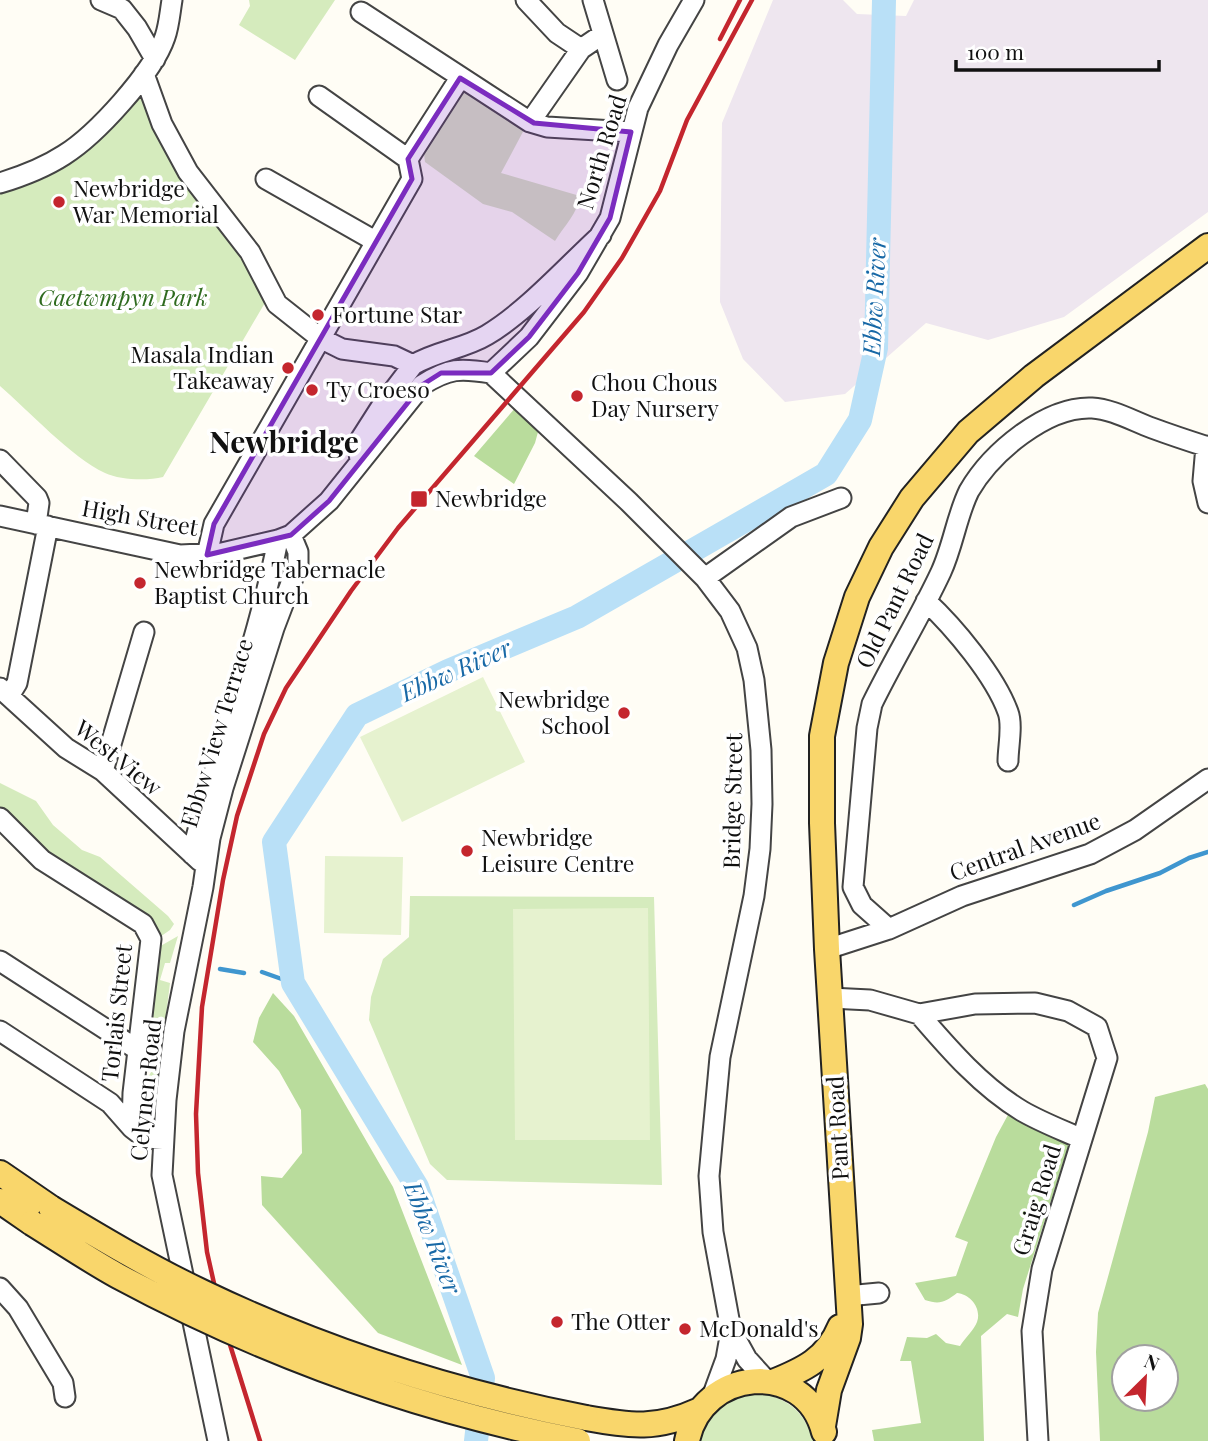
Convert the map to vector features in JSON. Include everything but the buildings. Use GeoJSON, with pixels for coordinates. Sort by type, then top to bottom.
{"type":"FeatureCollection","features":[{"type":"Feature","properties":{"kind":"main road","name":"Pant Road"},"geometry":{"type":"LineString","coordinates":[[825,1434],[829,1390],[849,1331],[822,823],[822,736],[840,649],[857,597],[881,547],[912,499],[968,432],[1034,376],[1208,246]]}},
{"type":"Feature","properties":{"kind":"main road"},"geometry":{"type":"LineString","coordinates":[[0,1173],[42,1216]]}},
{"type":"Feature","properties":{"kind":"main road"},"geometry":{"type":"LineString","coordinates":[[0,1201],[42,1216]]}},
{"type":"Feature","properties":{"kind":"main road","name":"Pant Road"},"geometry":{"type":"LineString","coordinates":[[42,1216],[116,1275],[254,1342],[362,1385],[516,1428],[582,1429],[622,1424],[658,1424],[706,1403],[742,1382],[770,1381],[804,1369],[819,1360],[834,1341],[847,1301]]}},
{"type":"Feature","properties":{"kind":"main road"},"geometry":{"type":"LineString","coordinates":[[770,1381],[785,1386],[805,1400],[825,1434]]}},
{"type":"Feature","properties":{"kind":"main road"},"geometry":{"type":"LineString","coordinates":[[687,1441],[689,1431],[706,1403]]}},
{"type":"Feature","properties":{"kind":"street"},"geometry":{"type":"LineString","coordinates":[[101,0],[122,9],[137,27],[150,66],[162,124],[188,172],[250,252],[277,304],[320,338],[342,349],[394,356],[413,365]]}},
{"type":"Feature","properties":{"kind":"street"},"geometry":{"type":"LineString","coordinates":[[0,183],[27,175],[66,154],[109,116],[150,66],[166,37],[172,0]]}},
{"type":"Feature","properties":{"kind":"street"},"geometry":{"type":"LineString","coordinates":[[526,0],[557,33],[581,49]]}},
{"type":"Feature","properties":{"kind":"street"},"geometry":{"type":"LineString","coordinates":[[593,0],[617,80]]}},
{"type":"Feature","properties":{"kind":"street","name":"North Road"},"geometry":{"type":"LineString","coordinates":[[491,373],[529,337],[578,273],[601,235],[610,218],[638,108],[692,1]]}},
{"type":"Feature","properties":{"kind":"street"},"geometry":{"type":"LineString","coordinates":[[361,12],[530,122],[547,127],[631,132]]}},
{"type":"Feature","properties":{"kind":"street"},"geometry":{"type":"LineString","coordinates":[[530,122],[581,49],[603,34]]}},
{"type":"Feature","properties":{"kind":"street"},"geometry":{"type":"LineString","coordinates":[[408,159],[460,78]]}},
{"type":"Feature","properties":{"kind":"street"},"geometry":{"type":"LineString","coordinates":[[207,555],[214,524],[412,179],[408,159],[318,96]]}},
{"type":"Feature","properties":{"kind":"street"},"geometry":{"type":"LineString","coordinates":[[266,178],[375,241]]}},
{"type":"Feature","properties":{"kind":"street"},"geometry":{"type":"LineString","coordinates":[[360,461],[358,443],[413,365],[429,356],[475,341],[490,333],[516,313],[601,235]]}},
{"type":"Feature","properties":{"kind":"street","name":"High Street"},"geometry":{"type":"LineString","coordinates":[[0,516],[180,555],[207,555],[285,538],[329,501],[422,385],[441,373],[465,369],[491,373]]}},
{"type":"Feature","properties":{"kind":"street","name":"Bridge Street"},"geometry":{"type":"LineString","coordinates":[[491,373],[701,574],[730,611],[747,648],[758,713],[762,828],[758,872],[720,1057],[709,1176],[713,1232],[731,1330],[741,1350],[770,1381]]}},
{"type":"Feature","properties":{"kind":"street","name":"Old Pant Road"},"geometry":{"type":"LineString","coordinates":[[889,929],[862,905],[853,887],[867,728],[872,704],[952,547],[969,493],[982,472],[1002,450],[1056,413],[1090,408],[1104,410],[1207,446]]}},
{"type":"Feature","properties":{"kind":"street"},"geometry":{"type":"LineString","coordinates":[[1207,446],[1203,481],[1208,503]]}},
{"type":"Feature","properties":{"kind":"street"},"geometry":{"type":"LineString","coordinates":[[0,460],[37,498],[42,525],[18,682],[5,692]]}},
{"type":"Feature","properties":{"kind":"street"},"geometry":{"type":"LineString","coordinates":[[701,574],[791,517],[841,498]]}},
{"type":"Feature","properties":{"kind":"street","name":"Celynen Road"},"geometry":{"type":"LineString","coordinates":[[218,1441],[162,1175],[163,1139],[174,1031],[203,887],[199,860],[225,732],[285,538]]}},
{"type":"Feature","properties":{"kind":"street"},"geometry":{"type":"LineString","coordinates":[[926,601],[940,614],[990,678],[1003,702],[1009,714],[1008,761]]}},
{"type":"Feature","properties":{"kind":"street"},"geometry":{"type":"LineString","coordinates":[[103,771],[144,632]]}},
{"type":"Feature","properties":{"kind":"street","name":"West View"},"geometry":{"type":"LineString","coordinates":[[5,692],[66,748],[103,771],[199,860]]}},
{"type":"Feature","properties":{"kind":"street","name":"Central Avenue"},"geometry":{"type":"LineString","coordinates":[[889,929],[962,896],[1090,854],[1135,830],[1208,779]]}},
{"type":"Feature","properties":{"kind":"street","name":"Torlais Street"},"geometry":{"type":"LineString","coordinates":[[0,818],[42,860],[143,924],[151,939],[133,1093],[132,1128]]}},
{"type":"Feature","properties":{"kind":"street"},"geometry":{"type":"LineString","coordinates":[[827,949],[889,929]]}},
{"type":"Feature","properties":{"kind":"street"},"geometry":{"type":"LineString","coordinates":[[0,961],[138,1050]]}},
{"type":"Feature","properties":{"kind":"street"},"geometry":{"type":"LineString","coordinates":[[830,998],[870,1000],[919,1014],[975,1004],[1035,1003],[1068,1011],[1097,1027],[1107,1058],[1082,1139]]}},
{"type":"Feature","properties":{"kind":"street","name":"Graig Road"},"geometry":{"type":"LineString","coordinates":[[919,1014],[958,1057],[1004,1099],[1023,1112],[1082,1139],[1042,1269],[1032,1332],[1038,1441]]}},
{"type":"Feature","properties":{"kind":"street"},"geometry":{"type":"LineString","coordinates":[[0,1031],[110,1103],[132,1128],[145,1138],[163,1139]]}},
{"type":"Feature","properties":{"kind":"street"},"geometry":{"type":"LineString","coordinates":[[0,1288],[18,1308],[63,1383],[65,1396]]}},
{"type":"Feature","properties":{"kind":"street"},"geometry":{"type":"LineString","coordinates":[[847,1301],[879,1293]]}},
{"type":"Feature","properties":{"kind":"street","name":"Bridge Street"},"geometry":{"type":"LineString","coordinates":[[706,1403],[726,1360],[731,1330]]}},
{"type":"Feature","properties":{"kind":"highlighted area"},"geometry":{"type":"Polygon","coordinates":[[[460,78],[534,123],[631,132],[610,218],[578,273],[529,337],[491,373],[441,373],[422,385],[329,501],[291,535],[207,555],[214,524],[412,179],[408,159],[460,78]]]}},
{"type":"Feature","properties":{"kind":"shaded area"},"geometry":{"type":"Polygon","coordinates":[[[773,0],[843,0],[857,14],[906,16],[914,0],[1208,0],[1208,212],[1064,317],[988,340],[926,323],[845,394],[785,402],[743,359],[720,302],[722,123],[773,0]]]}},
{"type":"Feature","properties":{"kind":"green space"},"geometry":{"type":"Polygon","coordinates":[[[249,0],[335,0],[295,60],[239,25],[250,6],[249,0]]]}},
{"type":"Feature","properties":{"kind":"green space"},"geometry":{"type":"Polygon","coordinates":[[[462,87],[525,128],[501,173],[580,196],[574,214],[555,241],[512,212],[483,204],[425,162],[424,154],[462,87]]]}},
{"type":"Feature","properties":{"kind":"green space","name":"Caetwmpyn Park"},"geometry":{"type":"Polygon","coordinates":[[[146,93],[242,252],[266,301],[163,477],[142,479],[111,475],[92,466],[64,445],[0,386],[0,194],[37,181],[72,159],[132,95],[146,93]]]}},
{"type":"Feature","properties":{"kind":"green space"},"geometry":{"type":"Polygon","coordinates":[[[516,407],[538,432],[514,484],[474,456],[516,407]]]}},
{"type":"Feature","properties":{"kind":"green space"},"geometry":{"type":"Polygon","coordinates":[[[483,677],[525,762],[402,822],[360,737],[483,677]]]}},
{"type":"Feature","properties":{"kind":"green space"},"geometry":{"type":"Polygon","coordinates":[[[0,783],[36,801],[53,825],[82,850],[100,857],[168,916],[174,924],[170,930],[157,939],[47,857],[0,811],[0,783]]]}},
{"type":"Feature","properties":{"kind":"green space"},"geometry":{"type":"Polygon","coordinates":[[[325,856],[403,857],[401,935],[324,933],[325,856]]]}},
{"type":"Feature","properties":{"kind":"green space"},"geometry":{"type":"Polygon","coordinates":[[[410,896],[654,897],[662,1185],[447,1180],[430,1164],[369,1020],[371,997],[383,959],[409,937],[410,896]]]}},
{"type":"Feature","properties":{"kind":"green space"},"geometry":{"type":"Polygon","coordinates":[[[648,908],[650,1140],[515,1140],[513,909],[648,908]]]}},
{"type":"Feature","properties":{"kind":"green space"},"geometry":{"type":"Polygon","coordinates":[[[178,936],[170,963],[165,963],[160,980],[170,983],[164,1031],[140,1074],[157,948],[178,936]]]}},
{"type":"Feature","properties":{"kind":"green space"},"geometry":{"type":"Polygon","coordinates":[[[273,993],[294,1016],[393,1187],[462,1365],[378,1333],[262,1205],[261,1176],[282,1178],[302,1153],[301,1110],[279,1071],[253,1042],[259,1018],[273,993]]]}},
{"type":"Feature","properties":{"kind":"green space"},"geometry":{"type":"Polygon","coordinates":[[[161,1055],[156,1117],[151,1121],[141,1115],[140,1091],[161,1055]]]}},
{"type":"Feature","properties":{"kind":"green space"},"geometry":{"type":"Polygon","coordinates":[[[1205,1084],[1208,1089],[1208,1441],[1100,1441],[1096,1352],[1098,1313],[1148,1132],[1155,1097],[1205,1084]]]}},
{"type":"Feature","properties":{"kind":"green space"},"geometry":{"type":"Polygon","coordinates":[[[1009,1113],[1069,1144],[1023,1289],[1018,1317],[1007,1314],[981,1336],[984,1441],[874,1441],[872,1430],[921,1423],[911,1361],[900,1361],[907,1337],[927,1338],[936,1334],[946,1343],[960,1346],[977,1322],[976,1307],[966,1296],[957,1293],[942,1302],[930,1302],[925,1300],[915,1283],[956,1276],[968,1242],[955,1237],[996,1137],[1009,1113]]]}},
{"type":"Feature","properties":{"kind":"green space"},"geometry":{"type":"Polygon","coordinates":[[[760,1393],[780,1399],[794,1408],[805,1422],[814,1441],[700,1441],[707,1421],[721,1406],[739,1397],[760,1393]]]}},
{"type":"Feature","properties":{"kind":"waterway","name":"Ebbw River"},"geometry":{"type":"LineString","coordinates":[[476,1441],[483,1378],[417,1187],[293,983],[274,842],[357,715],[448,671],[577,617],[826,474],[860,420],[876,348],[884,0]]}},
{"type":"Feature","properties":{"kind":"waterway"},"geometry":{"type":"LineString","coordinates":[[1074,905],[1208,852]]}},
{"type":"Feature","properties":{"kind":"waterway"},"geometry":{"type":"LineString","coordinates":[[220,969],[244,973]]}},
{"type":"Feature","properties":{"kind":"waterway"},"geometry":{"type":"LineString","coordinates":[[262,972],[293,983]]}},
{"type":"Feature","properties":{"kind":"railway"},"geometry":{"type":"LineString","coordinates":[[720,39],[740,0]]}},
{"type":"Feature","properties":{"kind":"railway"},"geometry":{"type":"LineString","coordinates":[[260,1441],[222,1319],[207,1252],[198,1173],[196,1114],[202,1007],[223,880],[237,816],[264,734],[286,688],[351,591],[398,528],[584,312],[622,258],[660,191],[687,120],[752,0]]}},
{"type":"Feature","properties":{"kind":"place","name":"Newbridge War Memorial"},"geometry":{"type":"Point","coordinates":[59,202]}},
{"type":"Feature","properties":{"kind":"place","name":"Fortune Star"},"geometry":{"type":"Point","coordinates":[318,315]}},
{"type":"Feature","properties":{"kind":"place","name":"Masala Indian Takeaway"},"geometry":{"type":"Point","coordinates":[288,368]}},
{"type":"Feature","properties":{"kind":"place","name":"Ty Croeso"},"geometry":{"type":"Point","coordinates":[312,390]}},
{"type":"Feature","properties":{"kind":"place","name":"Chou Chous Day Nursery"},"geometry":{"type":"Point","coordinates":[577,396]}},
{"type":"Feature","properties":{"kind":"place","name":"Newbridge"},"geometry":{"type":"Point","coordinates":[419,499]}},
{"type":"Feature","properties":{"kind":"place","name":"Newbridge Tabernacle Baptist Church"},"geometry":{"type":"Point","coordinates":[140,583]}},
{"type":"Feature","properties":{"kind":"place","name":"Newbridge School"},"geometry":{"type":"Point","coordinates":[624,713]}},
{"type":"Feature","properties":{"kind":"place","name":"Newbridge Leisure Centre"},"geometry":{"type":"Point","coordinates":[467,851]}},
{"type":"Feature","properties":{"kind":"place","name":"The Otter"},"geometry":{"type":"Point","coordinates":[557,1322]}},
{"type":"Feature","properties":{"kind":"place","name":"McDonald's"},"geometry":{"type":"Point","coordinates":[685,1329]}},
{"type":"Feature","properties":{"kind":"district","name":"Newbridge"},"geometry":{"type":"Point","coordinates":[284,443]}}]}
